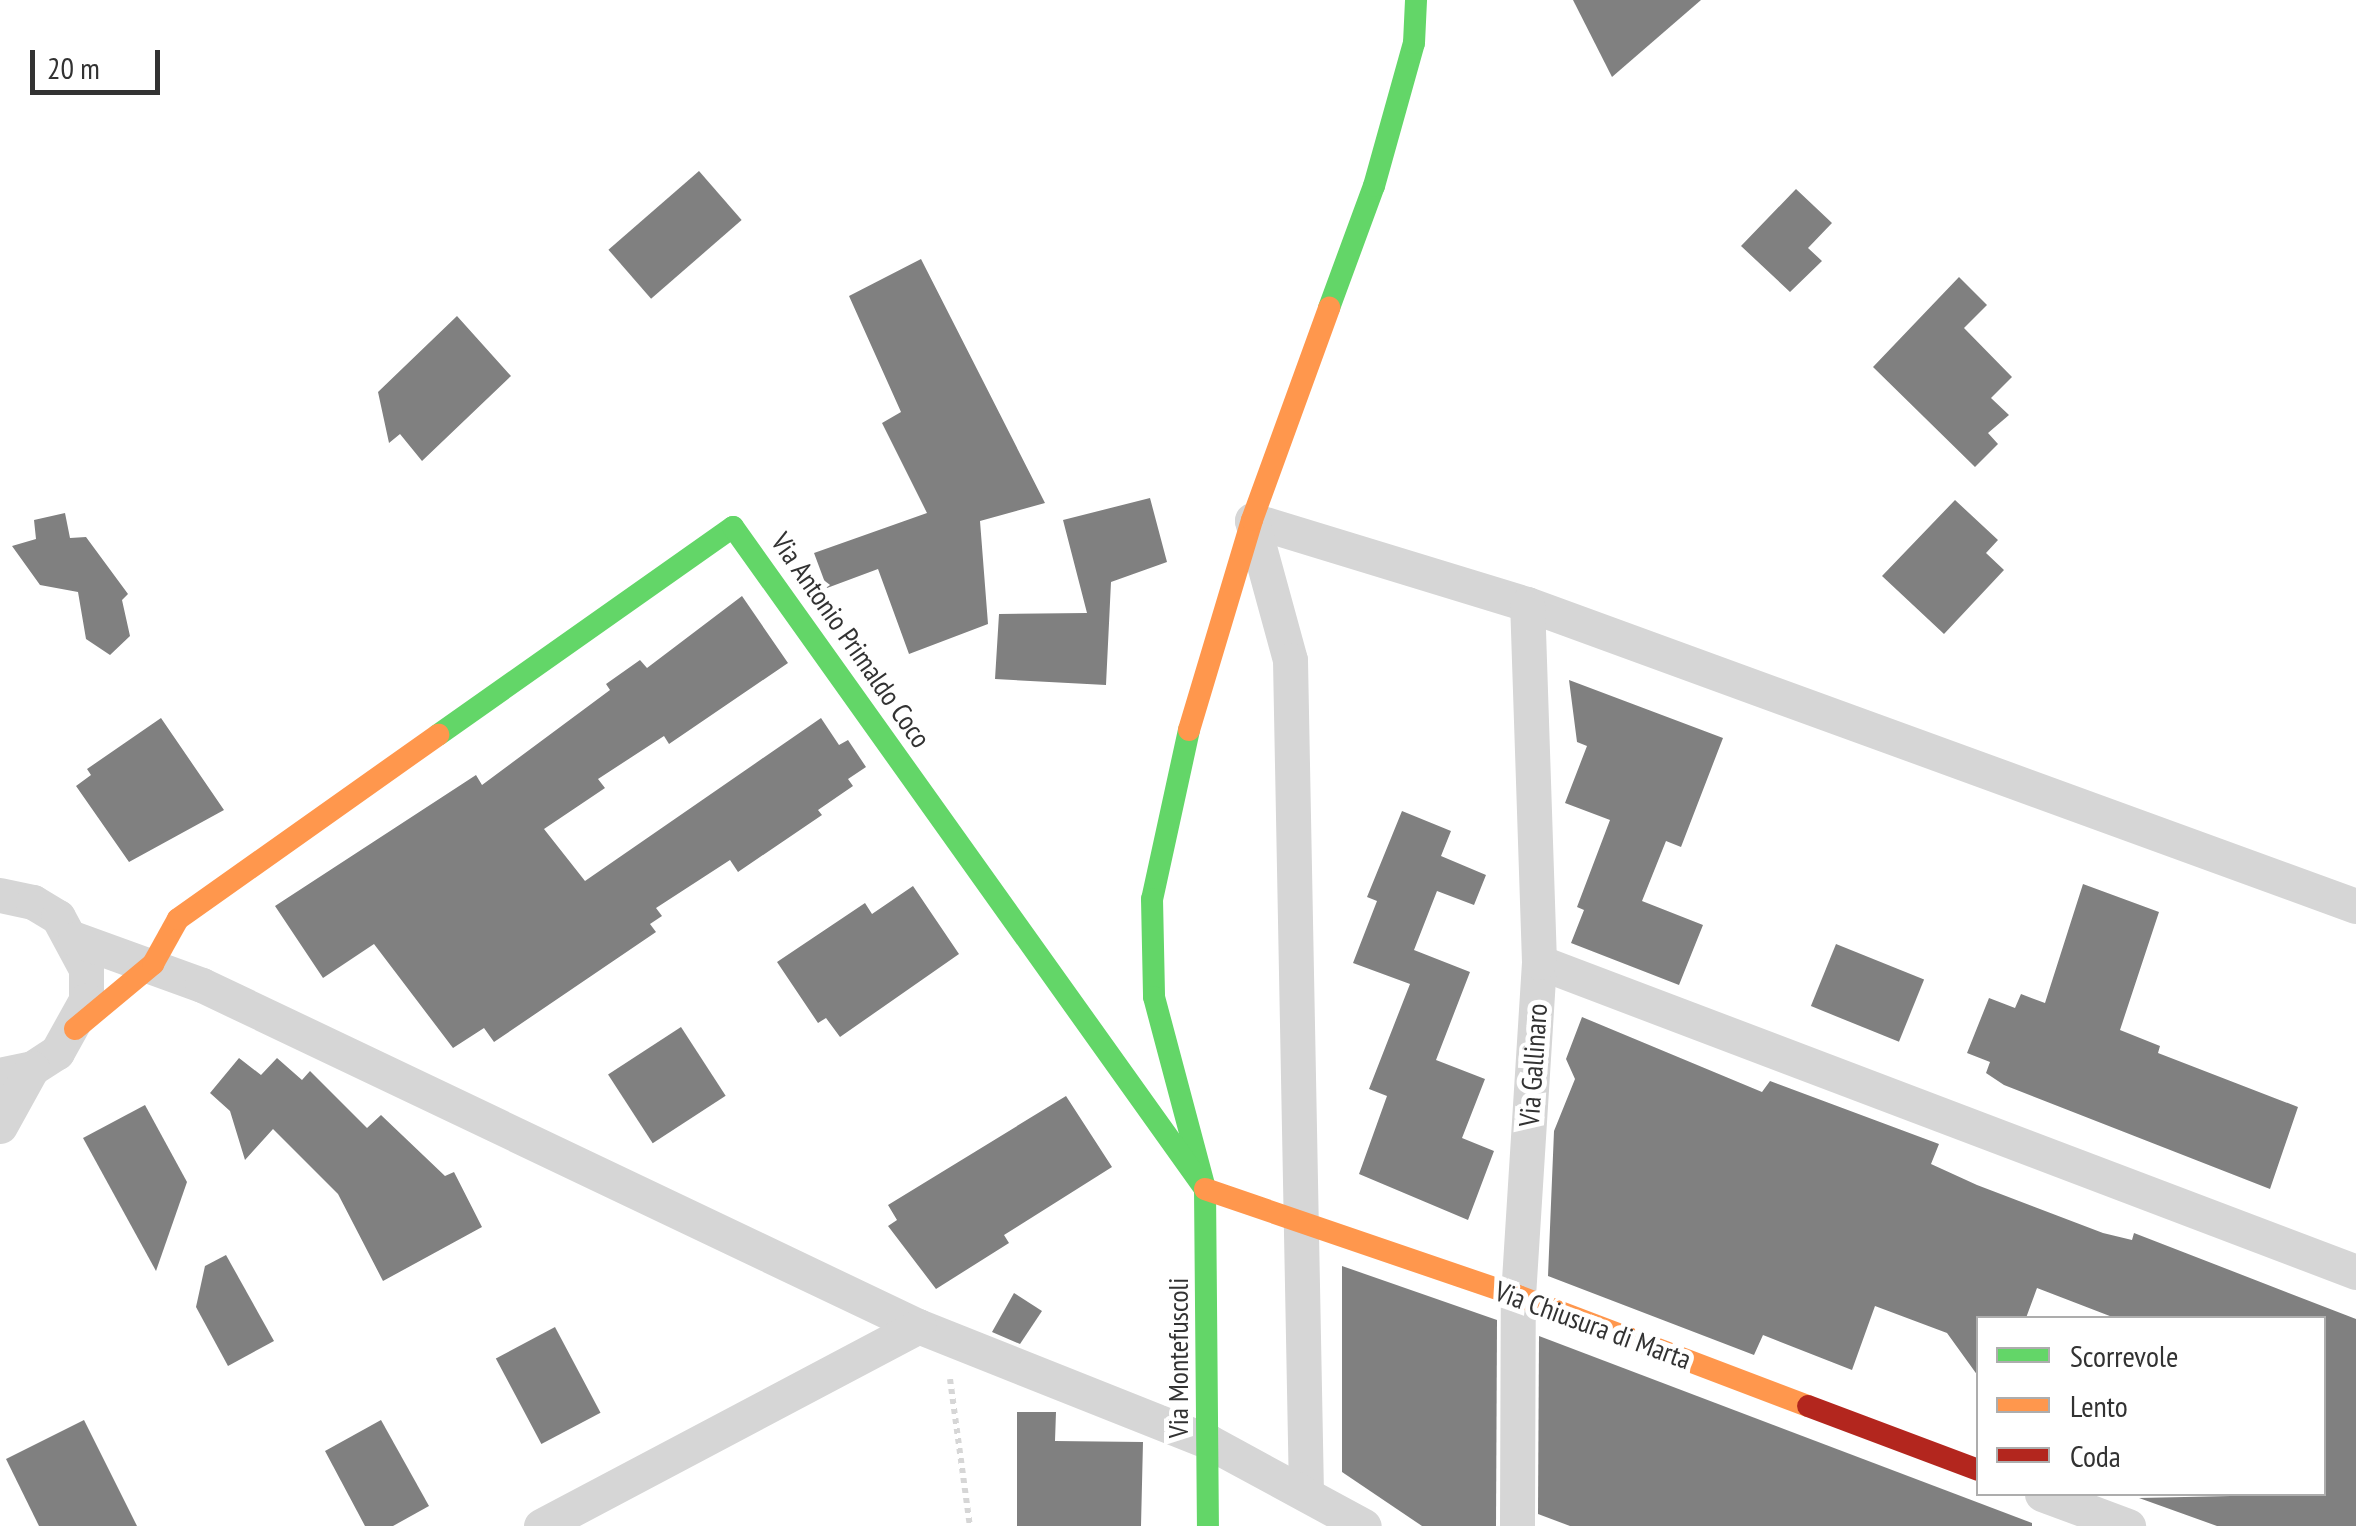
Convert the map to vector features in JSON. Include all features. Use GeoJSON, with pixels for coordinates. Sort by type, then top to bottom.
{"type":"FeatureCollection","features":[{"type":"Feature","properties":{"kind":"street","name":"Via Montefuscoli"},"geometry":{"type":"LineString","coordinates":[[1208,1526],[1205,1189],[1154,996],[1152,899],[1179,764],[1252,520],[1374,186],[1414,43],[1416,0]]}},
{"type":"Feature","properties":{"kind":"street"},"geometry":{"type":"LineString","coordinates":[[1252,520],[1527,604],[2356,906]]}},
{"type":"Feature","properties":{"kind":"street"},"geometry":{"type":"LineString","coordinates":[[1252,520],[1290,660],[1306,1494]]}},
{"type":"Feature","properties":{"kind":"street","name":"Via Antonio Primaldo Coco"},"geometry":{"type":"LineString","coordinates":[[153,964],[178,919],[733,527],[1205,1189]]}},
{"type":"Feature","properties":{"kind":"street","name":"Via Gallinaro"},"geometry":{"type":"LineString","coordinates":[[1517,1526],[1518,1296],[1539,962],[1527,604]]}},
{"type":"Feature","properties":{"kind":"street"},"geometry":{"type":"LineString","coordinates":[[0,895],[33,902],[75,940],[153,964],[918,1326],[1209,1442],[1364,1526]]}},
{"type":"Feature","properties":{"kind":"street"},"geometry":{"type":"LineString","coordinates":[[75,940],[86,969],[86,1000],[75,1029]]}},
{"type":"Feature","properties":{"kind":"street"},"geometry":{"type":"LineString","coordinates":[[1539,962],[2356,1272]]}},
{"type":"Feature","properties":{"kind":"street"},"geometry":{"type":"LineString","coordinates":[[0,1126],[16,1072],[153,964]]}},
{"type":"Feature","properties":{"kind":"street","name":"Via Chiusura di Marta"},"geometry":{"type":"LineString","coordinates":[[1205,1189],[1299,1226],[1518,1296],[1976,1469]]}},
{"type":"Feature","properties":{"kind":"street"},"geometry":{"type":"LineString","coordinates":[[541,1526],[918,1326]]}},
{"type":"Feature","properties":{"kind":"street"},"geometry":{"type":"LineString","coordinates":[[2047,1496],[2128,1526]]}},
{"type":"Feature","properties":{"kind":"path"},"geometry":{"type":"LineString","coordinates":[[918,1326],[952,1382],[970,1526]]}},
{"type":"Feature","properties":{"kind":"building"},"geometry":{"type":"Polygon","coordinates":[[[1573,0],[1701,0],[1612,77],[1573,0]]]}},
{"type":"Feature","properties":{"kind":"building"},"geometry":{"type":"Polygon","coordinates":[[[699,171],[742,220],[651,299],[608,250],[699,171]]]}},
{"type":"Feature","properties":{"kind":"building"},"geometry":{"type":"Polygon","coordinates":[[[1796,189],[1832,223],[1808,248],[1822,261],[1790,292],[1741,246],[1796,189]]]}},
{"type":"Feature","properties":{"kind":"building"},"geometry":{"type":"Polygon","coordinates":[[[921,259],[1045,503],[980,521],[988,624],[909,654],[878,569],[827,588],[814,553],[927,513],[882,423],[901,412],[849,296],[921,259]]]}},
{"type":"Feature","properties":{"kind":"building"},"geometry":{"type":"Polygon","coordinates":[[[1959,277],[1987,305],[1964,328],[2012,377],[1991,398],[2009,415],[1988,433],[1998,444],[1975,467],[1873,367],[1959,277]]]}},
{"type":"Feature","properties":{"kind":"building"},"geometry":{"type":"Polygon","coordinates":[[[457,316],[511,376],[422,461],[400,434],[389,443],[378,392],[457,316]]]}},
{"type":"Feature","properties":{"kind":"building"},"geometry":{"type":"Polygon","coordinates":[[[1150,498],[1167,562],[1111,582],[1106,685],[995,679],[999,614],[1087,613],[1063,520],[1150,498]]]}},
{"type":"Feature","properties":{"kind":"building"},"geometry":{"type":"Polygon","coordinates":[[[1955,500],[1998,540],[1986,553],[2004,570],[1944,634],[1882,576],[1955,500]]]}},
{"type":"Feature","properties":{"kind":"building"},"geometry":{"type":"Polygon","coordinates":[[[65,513],[70,538],[86,537],[128,594],[122,600],[130,636],[110,655],[86,639],[78,592],[40,585],[12,546],[36,539],[34,520],[65,513]]]}},
{"type":"Feature","properties":{"kind":"building"},"geometry":{"type":"Polygon","coordinates":[[[742,596],[788,663],[669,744],[664,736],[598,779],[605,788],[544,829],[585,881],[821,718],[839,745],[848,740],[866,767],[848,779],[853,786],[818,810],[822,815],[738,872],[730,860],[656,908],[662,916],[650,924],[656,932],[494,1042],[484,1028],[453,1048],[374,944],[323,978],[275,906],[476,775],[482,785],[610,690],[606,684],[640,660],[647,668],[742,596]]]}},
{"type":"Feature","properties":{"kind":"building"},"geometry":{"type":"Polygon","coordinates":[[[1569,680],[1723,738],[1681,847],[1666,841],[1642,901],[1703,925],[1679,985],[1571,943],[1584,910],[1577,907],[1610,820],[1565,803],[1587,746],[1577,742],[1569,680]]]}},
{"type":"Feature","properties":{"kind":"building"},"geometry":{"type":"Polygon","coordinates":[[[161,718],[224,810],[129,862],[76,786],[91,775],[87,769],[161,718]]]}},
{"type":"Feature","properties":{"kind":"building"},"geometry":{"type":"Polygon","coordinates":[[[1402,811],[1451,831],[1441,856],[1486,875],[1474,905],[1437,891],[1414,950],[1470,972],[1436,1060],[1485,1079],[1462,1138],[1494,1151],[1468,1220],[1359,1174],[1387,1096],[1369,1089],[1410,984],[1353,963],[1377,901],[1367,897],[1402,811]]]}},
{"type":"Feature","properties":{"kind":"building"},"geometry":{"type":"Polygon","coordinates":[[[2083,884],[2159,912],[2120,1030],[2160,1046],[2158,1053],[2298,1107],[2270,1189],[2004,1085],[1986,1073],[1990,1062],[1967,1053],[1989,998],[2015,1008],[2021,994],[2045,1003],[2083,884]]]}},
{"type":"Feature","properties":{"kind":"building"},"geometry":{"type":"Polygon","coordinates":[[[913,886],[959,954],[840,1037],[826,1018],[818,1023],[777,962],[865,903],[872,914],[913,886]]]}},
{"type":"Feature","properties":{"kind":"building"},"geometry":{"type":"Polygon","coordinates":[[[1836,944],[1924,980],[1899,1042],[1811,1006],[1836,944]]]}},
{"type":"Feature","properties":{"kind":"building"},"geometry":{"type":"Polygon","coordinates":[[[1582,1017],[1762,1092],[1770,1081],[1939,1144],[1931,1164],[1977,1185],[2103,1233],[2132,1240],[2134,1233],[2356,1319],[2356,1526],[2217,1526],[2139,1498],[2326,1496],[2326,1316],[2110,1316],[2037,1288],[2027,1316],[1976,1316],[1976,1373],[1947,1333],[1875,1306],[1852,1370],[1763,1335],[1754,1355],[1548,1276],[1554,1131],[1575,1079],[1566,1059],[1582,1017]]]}},
{"type":"Feature","properties":{"kind":"building"},"geometry":{"type":"Polygon","coordinates":[[[681,1027],[726,1096],[653,1143],[608,1074],[681,1027]]]}},
{"type":"Feature","properties":{"kind":"building"},"geometry":{"type":"Polygon","coordinates":[[[239,1058],[261,1075],[277,1058],[302,1080],[310,1071],[367,1128],[381,1115],[445,1176],[454,1172],[482,1227],[383,1281],[338,1194],[273,1129],[245,1160],[230,1111],[210,1093],[239,1058]]]}},
{"type":"Feature","properties":{"kind":"building"},"geometry":{"type":"Polygon","coordinates":[[[1066,1096],[1112,1167],[1004,1235],[1009,1243],[936,1289],[888,1226],[897,1220],[888,1205],[1066,1096]]]}},
{"type":"Feature","properties":{"kind":"building"},"geometry":{"type":"Polygon","coordinates":[[[145,1105],[187,1182],[156,1271],[83,1138],[145,1105]]]}},
{"type":"Feature","properties":{"kind":"building"},"geometry":{"type":"Polygon","coordinates":[[[226,1255],[274,1341],[228,1366],[196,1307],[205,1266],[226,1255]]]}},
{"type":"Feature","properties":{"kind":"building"},"geometry":{"type":"Polygon","coordinates":[[[1342,1266],[1497,1320],[1496,1526],[1422,1526],[1342,1472],[1342,1266]]]}},
{"type":"Feature","properties":{"kind":"building"},"geometry":{"type":"Polygon","coordinates":[[[1014,1293],[1042,1311],[1020,1344],[992,1332],[1014,1293]]]}},
{"type":"Feature","properties":{"kind":"building"},"geometry":{"type":"Polygon","coordinates":[[[555,1327],[601,1413],[541,1444],[496,1358],[555,1327]]]}},
{"type":"Feature","properties":{"kind":"building"},"geometry":{"type":"Polygon","coordinates":[[[1539,1336],[2032,1526],[1570,1526],[1538,1514],[1539,1336]]]}},
{"type":"Feature","properties":{"kind":"building"},"geometry":{"type":"Polygon","coordinates":[[[1017,1412],[1056,1412],[1055,1441],[1143,1442],[1141,1526],[1017,1526],[1017,1412]]]}},
{"type":"Feature","properties":{"kind":"building"},"geometry":{"type":"Polygon","coordinates":[[[84,1420],[137,1526],[39,1526],[6,1459],[84,1420]]]}},
{"type":"Feature","properties":{"kind":"building"},"geometry":{"type":"Polygon","coordinates":[[[381,1420],[429,1506],[393,1526],[365,1526],[325,1451],[381,1420]]]}},
{"type":"Feature","properties":{"kind":"traffic: fast"},"geometry":{"type":"LineString","coordinates":[[1329,308],[1374,186],[1414,43],[1416,0]]}},
{"type":"Feature","properties":{"kind":"traffic: fast"},"geometry":{"type":"LineString","coordinates":[[438,735],[733,527],[1205,1189]]}},
{"type":"Feature","properties":{"kind":"traffic: fast"},"geometry":{"type":"LineString","coordinates":[[1189,730],[1152,899],[1154,997],[1205,1189],[1208,1526]]}},
{"type":"Feature","properties":{"kind":"traffic: slow"},"geometry":{"type":"LineString","coordinates":[[1189,730],[1252,520],[1329,308]]}},
{"type":"Feature","properties":{"kind":"traffic: slow"},"geometry":{"type":"LineString","coordinates":[[75,1029],[153,964],[178,919],[438,735]]}},
{"type":"Feature","properties":{"kind":"traffic: slow"},"geometry":{"type":"LineString","coordinates":[[1205,1189],[1518,1296],[1808,1406]]}},
{"type":"Feature","properties":{"kind":"traffic: jam"},"geometry":{"type":"LineString","coordinates":[[1808,1406],[1976,1469]]}}]}
